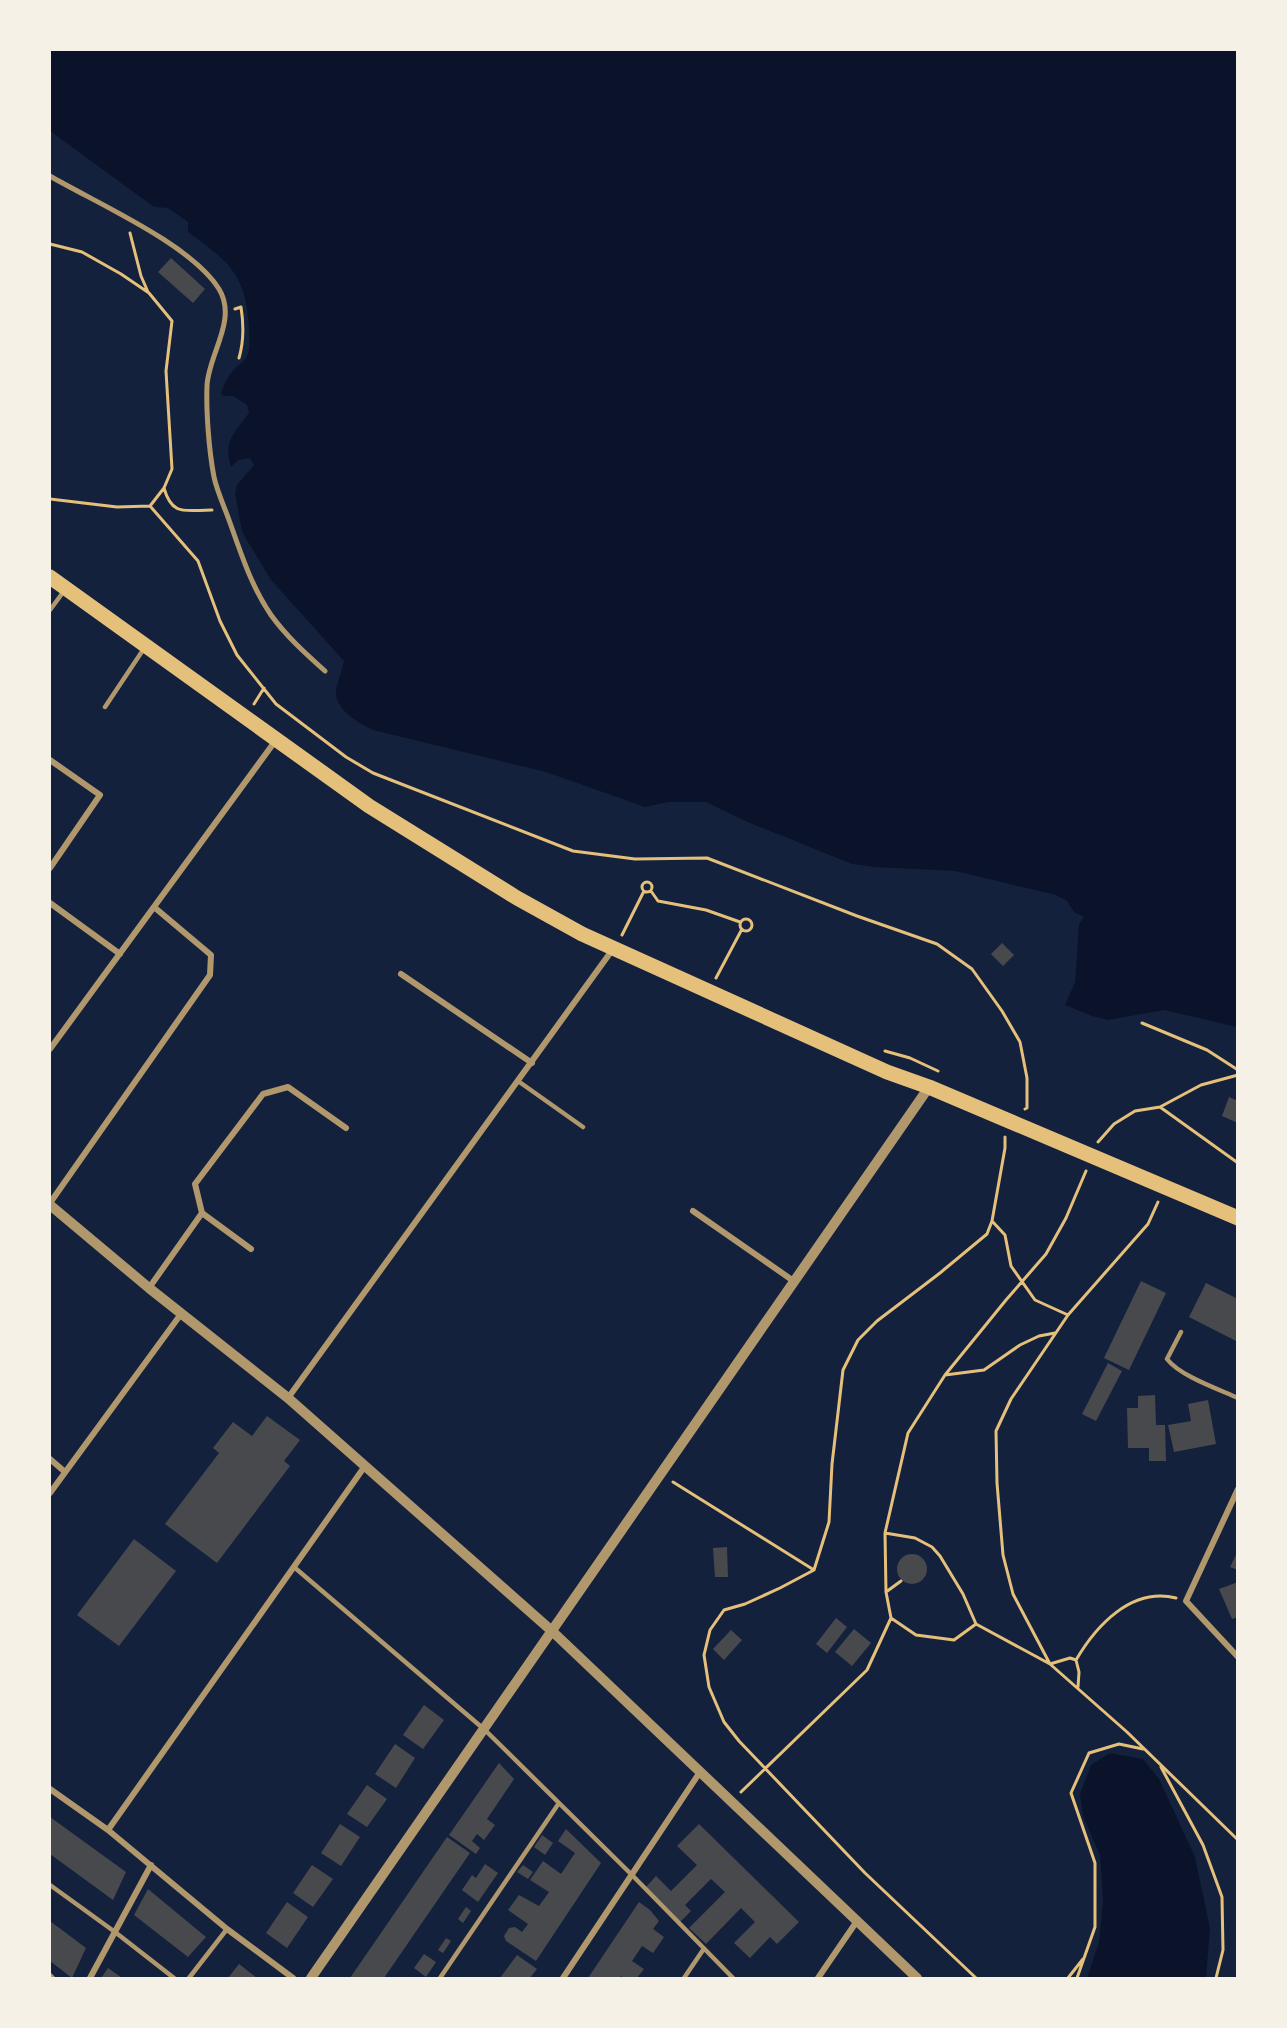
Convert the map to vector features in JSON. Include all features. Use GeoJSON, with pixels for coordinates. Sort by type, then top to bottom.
{"type":"FeatureCollection","features":[{"type":"Feature","properties":{"kind":"main road"},"geometry":{"type":"LineString","coordinates":[[50,577],[389,819],[517,898],[582,934],[617,942],[887,1072],[929,1087],[1238,1218]]}},
{"type":"Feature","properties":{"kind":"street"},"geometry":{"type":"LineString","coordinates":[[50,176],[176,248],[207,275],[220,291],[225,312],[221,340],[207,384],[214,477],[251,580],[272,616],[297,645],[325,671]]}},
{"type":"Feature","properties":{"kind":"street"},"geometry":{"type":"LineString","coordinates":[[50,1049],[276,740]]}},
{"type":"Feature","properties":{"kind":"street"},"geometry":{"type":"LineString","coordinates":[[50,760],[100,795],[50,867]]}},
{"type":"Feature","properties":{"kind":"street"},"geometry":{"type":"LineString","coordinates":[[50,903],[120,954]]}},
{"type":"Feature","properties":{"kind":"street"},"geometry":{"type":"LineString","coordinates":[[154,907],[211,955],[210,975],[50,1204],[149,1288],[288,1398],[553,1632],[917,1978]]}},
{"type":"Feature","properties":{"kind":"street"},"geometry":{"type":"LineString","coordinates":[[288,1398],[532,1063],[617,942]]}},
{"type":"Feature","properties":{"kind":"street"},"geometry":{"type":"LineString","coordinates":[[401,974],[532,1063]]}},
{"type":"Feature","properties":{"kind":"street"},"geometry":{"type":"LineString","coordinates":[[251,1249],[202,1213],[195,1184],[263,1094],[288,1086],[346,1128]]}},
{"type":"Feature","properties":{"kind":"street"},"geometry":{"type":"LineString","coordinates":[[311,1978],[929,1087]]}},
{"type":"Feature","properties":{"kind":"street"},"geometry":{"type":"LineString","coordinates":[[693,1211],[795,1282]]}},
{"type":"Feature","properties":{"kind":"street"},"geometry":{"type":"LineString","coordinates":[[149,1288],[202,1213]]}},
{"type":"Feature","properties":{"kind":"street"},"geometry":{"type":"LineString","coordinates":[[50,1492],[181,1314]]}},
{"type":"Feature","properties":{"kind":"street"},"geometry":{"type":"LineString","coordinates":[[50,1459],[65,1472]]}},
{"type":"Feature","properties":{"kind":"street"},"geometry":{"type":"LineString","coordinates":[[108,1830],[365,1466]]}},
{"type":"Feature","properties":{"kind":"street"},"geometry":{"type":"LineString","coordinates":[[1238,1490],[1186,1601],[1238,1657]]}},
{"type":"Feature","properties":{"kind":"street"},"geometry":{"type":"LineString","coordinates":[[563,1978],[700,1773]]}},
{"type":"Feature","properties":{"kind":"street"},"geometry":{"type":"LineString","coordinates":[[50,1789],[108,1830],[227,1929],[293,1978]]}},
{"type":"Feature","properties":{"kind":"street"},"geometry":{"type":"LineString","coordinates":[[90,1978],[151,1865]]}},
{"type":"Feature","properties":{"kind":"street"},"geometry":{"type":"LineString","coordinates":[[818,1978],[857,1920]]}},
{"type":"Feature","properties":{"kind":"lane"},"geometry":{"type":"LineString","coordinates":[[50,610],[66,589]]}},
{"type":"Feature","properties":{"kind":"lane"},"geometry":{"type":"LineString","coordinates":[[105,707],[146,646]]}},
{"type":"Feature","properties":{"kind":"lane"},"geometry":{"type":"LineString","coordinates":[[518,1081],[583,1127]]}},
{"type":"Feature","properties":{"kind":"lane"},"geometry":{"type":"LineString","coordinates":[[1181,1332],[1167,1359],[1170,1364],[1238,1398]]}},
{"type":"Feature","properties":{"kind":"lane"},"geometry":{"type":"LineString","coordinates":[[294,1567],[485,1730],[733,1978]]}},
{"type":"Feature","properties":{"kind":"lane"},"geometry":{"type":"LineString","coordinates":[[440,1978],[559,1803]]}},
{"type":"Feature","properties":{"kind":"lane"},"geometry":{"type":"LineString","coordinates":[[50,1885],[174,1978]]}},
{"type":"Feature","properties":{"kind":"lane"},"geometry":{"type":"LineString","coordinates":[[189,1978],[227,1929]]}},
{"type":"Feature","properties":{"kind":"lane"},"geometry":{"type":"LineString","coordinates":[[684,1978],[704,1950]]}},
{"type":"Feature","properties":{"kind":"path"},"geometry":{"type":"LineString","coordinates":[[129,235],[149,293]]}},
{"type":"Feature","properties":{"kind":"path"},"geometry":{"type":"LineString","coordinates":[[50,244],[82,252],[121,274],[149,293],[172,321],[166,371],[172,469],[164,488],[150,506]]}},
{"type":"Feature","properties":{"kind":"path"},"geometry":{"type":"LineString","coordinates":[[239,358],[244,335],[241,308]]}},
{"type":"Feature","properties":{"kind":"path"},"geometry":{"type":"LineString","coordinates":[[164,488],[169,504],[178,510],[225,510]]}},
{"type":"Feature","properties":{"kind":"path"},"geometry":{"type":"LineString","coordinates":[[50,499],[117,507],[150,506]]}},
{"type":"Feature","properties":{"kind":"path"},"geometry":{"type":"LineString","coordinates":[[150,506],[198,561],[220,621],[237,655],[276,704],[346,757],[373,773],[573,851],[635,859],[706,858],[857,916],[938,944],[972,969],[1002,1011],[1020,1042],[1027,1078],[1027,1108],[1021,1110]]}},
{"type":"Feature","properties":{"kind":"path"},"geometry":{"type":"LineString","coordinates":[[253,705],[264,688]]}},
{"type":"Feature","properties":{"kind":"path"},"geometry":{"type":"LineString","coordinates":[[617,942],[644,891],[643,885],[646,882],[651,884],[651,891],[658,901],[706,910],[740,922],[747,918],[751,921],[751,927],[749,930],[742,929]]}},
{"type":"Feature","properties":{"kind":"path"},"geometry":{"type":"LineString","coordinates":[[644,891],[651,891]]}},
{"type":"Feature","properties":{"kind":"path"},"geometry":{"type":"LineString","coordinates":[[715,980],[742,929],[740,922]]}},
{"type":"Feature","properties":{"kind":"path"},"geometry":{"type":"LineString","coordinates":[[1142,1023],[1207,1050],[1238,1070]]}},
{"type":"Feature","properties":{"kind":"path"},"geometry":{"type":"LineString","coordinates":[[878,1049],[910,1058],[941,1072]]}},
{"type":"Feature","properties":{"kind":"path"},"geometry":{"type":"LineString","coordinates":[[1098,1142],[1114,1124],[1135,1111],[1161,1107],[1201,1085],[1238,1075]]}},
{"type":"Feature","properties":{"kind":"path"},"geometry":{"type":"LineString","coordinates":[[1161,1107],[1203,1140],[1238,1163]]}},
{"type":"Feature","properties":{"kind":"path"},"geometry":{"type":"LineString","coordinates":[[976,1978],[913,1920],[765,1770],[724,1722],[709,1687],[704,1655],[710,1630],[724,1610],[745,1604],[814,1570],[829,1522],[832,1464],[843,1370],[858,1340],[878,1321],[987,1234],[992,1221],[1005,1148],[1003,1118]]}},
{"type":"Feature","properties":{"kind":"path"},"geometry":{"type":"LineString","coordinates":[[731,1802],[867,1670],[891,1618],[886,1592],[885,1533],[908,1433],[945,1375],[1047,1254],[1066,1218],[1088,1164]]}},
{"type":"Feature","properties":{"kind":"path"},"geometry":{"type":"LineString","coordinates":[[1050,1664],[1013,1594],[1003,1555],[997,1483],[996,1431],[1011,1399],[1055,1333],[1148,1224],[1166,1187]]}},
{"type":"Feature","properties":{"kind":"path"},"geometry":{"type":"LineString","coordinates":[[992,1221],[1005,1235],[1011,1266],[1035,1300],[1068,1315]]}},
{"type":"Feature","properties":{"kind":"path"},"geometry":{"type":"LineString","coordinates":[[945,1375],[984,1370],[1020,1345],[1039,1336],[1055,1333]]}},
{"type":"Feature","properties":{"kind":"path"},"geometry":{"type":"LineString","coordinates":[[662,1474],[814,1570]]}},
{"type":"Feature","properties":{"kind":"path"},"geometry":{"type":"LineString","coordinates":[[885,1533],[915,1538],[932,1547],[963,1594],[976,1624],[1050,1664],[1078,1687],[1238,1840]]}},
{"type":"Feature","properties":{"kind":"path"},"geometry":{"type":"LineString","coordinates":[[886,1592],[901,1581]]}},
{"type":"Feature","properties":{"kind":"path"},"geometry":{"type":"LineString","coordinates":[[1078,1687],[1076,1660],[1088,1640],[1110,1616],[1139,1599],[1164,1597],[1186,1601]]}},
{"type":"Feature","properties":{"kind":"path"},"geometry":{"type":"LineString","coordinates":[[891,1618],[916,1635],[954,1640],[976,1624]]}},
{"type":"Feature","properties":{"kind":"path"},"geometry":{"type":"LineString","coordinates":[[1050,1664],[1070,1658],[1076,1660]]}},
{"type":"Feature","properties":{"kind":"path"},"geometry":{"type":"LineString","coordinates":[[1077,1978],[1095,1928],[1095,1863],[1071,1793],[1089,1753],[1119,1744],[1145,1749]]}},
{"type":"Feature","properties":{"kind":"path"},"geometry":{"type":"LineString","coordinates":[[1159,1763],[1203,1845],[1222,1897],[1223,1950],[1216,1978]]}},
{"type":"Feature","properties":{"kind":"path"},"geometry":{"type":"LineString","coordinates":[[1068,1978],[1085,1957]]}},
{"type":"Feature","properties":{"kind":"water"},"geometry":{"type":"Polygon","coordinates":[[[50,50],[1237,50],[1237,1027],[1164,1010],[1108,1020],[1065,1005],[1075,982],[1079,924],[1084,917],[1074,912],[1067,901],[1056,895],[955,871],[852,864],[745,821],[706,802],[668,802],[645,807],[546,772],[373,730],[348,714],[336,697],[344,661],[271,580],[242,532],[235,493],[237,485],[254,465],[250,458],[238,460],[231,467],[228,450],[231,438],[249,413],[247,405],[233,396],[223,396],[221,393],[230,374],[246,358],[249,350],[247,310],[239,282],[225,261],[188,232],[188,222],[168,208],[154,207],[50,131],[50,50]]]}},
{"type":"Feature","properties":{"kind":"water"},"geometry":{"type":"Polygon","coordinates":[[[1110,1753],[1143,1759],[1159,1779],[1195,1857],[1210,1928],[1206,1978],[1087,1978],[1099,1942],[1103,1901],[1100,1855],[1083,1816],[1080,1794],[1091,1765],[1110,1753]]]}},
{"type":"Feature","properties":{"kind":"building"},"geometry":{"type":"Polygon","coordinates":[[[171,258],[205,289],[193,303],[158,272],[171,258]]]}},
{"type":"Feature","properties":{"kind":"building"},"geometry":{"type":"Polygon","coordinates":[[[1002,943],[1014,955],[1003,966],[991,954],[1002,943]]]}},
{"type":"Feature","properties":{"kind":"building"},"geometry":{"type":"Polygon","coordinates":[[[1229,1097],[1238,1101],[1238,1123],[1222,1116],[1229,1097]]]}},
{"type":"Feature","properties":{"kind":"building"},"geometry":{"type":"Polygon","coordinates":[[[1141,1281],[1166,1293],[1129,1370],[1104,1358],[1141,1281]]]}},
{"type":"Feature","properties":{"kind":"building"},"geometry":{"type":"Polygon","coordinates":[[[1206,1283],[1238,1299],[1238,1342],[1189,1317],[1206,1283]]]}},
{"type":"Feature","properties":{"kind":"building"},"geometry":{"type":"Polygon","coordinates":[[[1108,1363],[1122,1371],[1096,1421],[1082,1414],[1108,1363]]]}},
{"type":"Feature","properties":{"kind":"building"},"geometry":{"type":"Polygon","coordinates":[[[1155,1395],[1156,1425],[1165,1425],[1166,1461],[1149,1461],[1149,1448],[1128,1448],[1127,1408],[1138,1408],[1138,1396],[1155,1395]]]}},
{"type":"Feature","properties":{"kind":"building"},"geometry":{"type":"Polygon","coordinates":[[[1208,1400],[1216,1444],[1174,1452],[1168,1425],[1191,1421],[1188,1404],[1208,1400]]]}},
{"type":"Feature","properties":{"kind":"building"},"geometry":{"type":"Polygon","coordinates":[[[267,1416],[300,1440],[284,1461],[290,1466],[217,1563],[165,1524],[219,1453],[213,1448],[233,1422],[252,1436],[267,1416]]]}},
{"type":"Feature","properties":{"kind":"building"},"geometry":{"type":"Polygon","coordinates":[[[134,1539],[176,1571],[119,1646],[77,1615],[134,1539]]]}},
{"type":"Feature","properties":{"kind":"building"},"geometry":{"type":"Polygon","coordinates":[[[727,1547],[728,1577],[715,1577],[713,1548],[727,1547]]]}},
{"type":"Feature","properties":{"kind":"building"},"geometry":{"type":"Polygon","coordinates":[[[1238,1551],[1238,1570],[1230,1567],[1238,1551]]]}},
{"type":"Feature","properties":{"kind":"building"},"geometry":{"type":"Polygon","coordinates":[[[912,1554],[923,1558],[927,1569],[923,1580],[912,1584],[901,1580],[897,1569],[901,1558],[912,1554]]]}},
{"type":"Feature","properties":{"kind":"building"},"geometry":{"type":"Polygon","coordinates":[[[1238,1582],[1238,1617],[1232,1619],[1219,1589],[1238,1582]]]}},
{"type":"Feature","properties":{"kind":"building"},"geometry":{"type":"Polygon","coordinates":[[[836,1618],[847,1627],[827,1653],[816,1644],[836,1618]]]}},
{"type":"Feature","properties":{"kind":"building"},"geometry":{"type":"Polygon","coordinates":[[[854,1629],[871,1643],[852,1666],[835,1652],[854,1629]]]}},
{"type":"Feature","properties":{"kind":"building"},"geometry":{"type":"Polygon","coordinates":[[[731,1630],[742,1640],[724,1660],[713,1649],[731,1630]]]}},
{"type":"Feature","properties":{"kind":"building"},"geometry":{"type":"Polygon","coordinates":[[[424,1705],[444,1720],[423,1749],[403,1735],[424,1705]]]}},
{"type":"Feature","properties":{"kind":"building"},"geometry":{"type":"Polygon","coordinates":[[[395,1744],[415,1758],[396,1788],[375,1774],[395,1744]]]}},
{"type":"Feature","properties":{"kind":"building"},"geometry":{"type":"Polygon","coordinates":[[[499,1763],[514,1779],[487,1819],[495,1825],[484,1840],[477,1834],[472,1841],[480,1848],[476,1854],[449,1835],[499,1763]]]}},
{"type":"Feature","properties":{"kind":"building"},"geometry":{"type":"Polygon","coordinates":[[[367,1785],[387,1799],[367,1827],[347,1814],[367,1785]]]}},
{"type":"Feature","properties":{"kind":"building"},"geometry":{"type":"Polygon","coordinates":[[[50,1817],[126,1872],[113,1900],[50,1854],[50,1817]]]}},
{"type":"Feature","properties":{"kind":"building"},"geometry":{"type":"Polygon","coordinates":[[[340,1824],[360,1837],[341,1866],[321,1853],[340,1824]]]}},
{"type":"Feature","properties":{"kind":"building"},"geometry":{"type":"Polygon","coordinates":[[[699,1824],[799,1922],[777,1944],[770,1937],[750,1958],[734,1943],[755,1922],[741,1908],[706,1944],[689,1928],[725,1892],[711,1879],[685,1905],[691,1911],[680,1922],[645,1888],[656,1876],[671,1891],[697,1865],[677,1846],[699,1824]]]}},
{"type":"Feature","properties":{"kind":"building"},"geometry":{"type":"Polygon","coordinates":[[[566,1829],[601,1863],[536,1961],[506,1941],[504,1936],[509,1928],[515,1927],[522,1932],[528,1924],[508,1910],[519,1895],[539,1906],[549,1892],[530,1880],[543,1861],[561,1874],[575,1853],[558,1841],[566,1829]]]}},
{"type":"Feature","properties":{"kind":"building"},"geometry":{"type":"Polygon","coordinates":[[[542,1835],[553,1843],[545,1855],[534,1847],[542,1835]]]}},
{"type":"Feature","properties":{"kind":"building"},"geometry":{"type":"Polygon","coordinates":[[[447,1837],[470,1853],[384,1978],[350,1978],[447,1837]]]}},
{"type":"Feature","properties":{"kind":"building"},"geometry":{"type":"Polygon","coordinates":[[[485,1864],[498,1873],[478,1902],[462,1890],[472,1875],[476,1878],[485,1864]]]}},
{"type":"Feature","properties":{"kind":"building"},"geometry":{"type":"Polygon","coordinates":[[[312,1865],[333,1879],[313,1907],[293,1893],[312,1865]]]}},
{"type":"Feature","properties":{"kind":"building"},"geometry":{"type":"Polygon","coordinates":[[[523,1865],[533,1872],[528,1879],[517,1872],[523,1865]]]}},
{"type":"Feature","properties":{"kind":"building"},"geometry":{"type":"Polygon","coordinates":[[[148,1889],[206,1937],[188,1957],[134,1915],[148,1889]]]}},
{"type":"Feature","properties":{"kind":"building"},"geometry":{"type":"Polygon","coordinates":[[[287,1902],[308,1917],[287,1948],[266,1933],[287,1902]]]}},
{"type":"Feature","properties":{"kind":"building"},"geometry":{"type":"Polygon","coordinates":[[[639,1902],[659,1921],[653,1929],[664,1937],[653,1953],[642,1946],[632,1961],[644,1969],[637,1978],[621,1976],[620,1978],[588,1978],[639,1902]]]}},
{"type":"Feature","properties":{"kind":"building"},"geometry":{"type":"Polygon","coordinates":[[[466,1907],[471,1911],[463,1923],[458,1919],[466,1907]]]}},
{"type":"Feature","properties":{"kind":"building"},"geometry":{"type":"Polygon","coordinates":[[[50,1921],[86,1948],[72,1978],[50,1961],[50,1921]]]}},
{"type":"Feature","properties":{"kind":"building"},"geometry":{"type":"Polygon","coordinates":[[[446,1938],[451,1941],[443,1953],[438,1950],[446,1938]]]}},
{"type":"Feature","properties":{"kind":"building"},"geometry":{"type":"Polygon","coordinates":[[[424,1954],[436,1962],[426,1977],[414,1968],[424,1954]]]}},
{"type":"Feature","properties":{"kind":"building"},"geometry":{"type":"Polygon","coordinates":[[[517,1955],[537,1969],[530,1978],[500,1978],[517,1955]]]}},
{"type":"Feature","properties":{"kind":"building"},"geometry":{"type":"Polygon","coordinates":[[[239,1964],[257,1978],[228,1978],[239,1964]]]}},
{"type":"Feature","properties":{"kind":"building"},"geometry":{"type":"Polygon","coordinates":[[[108,1968],[122,1978],[101,1978],[108,1968]]]}}]}
